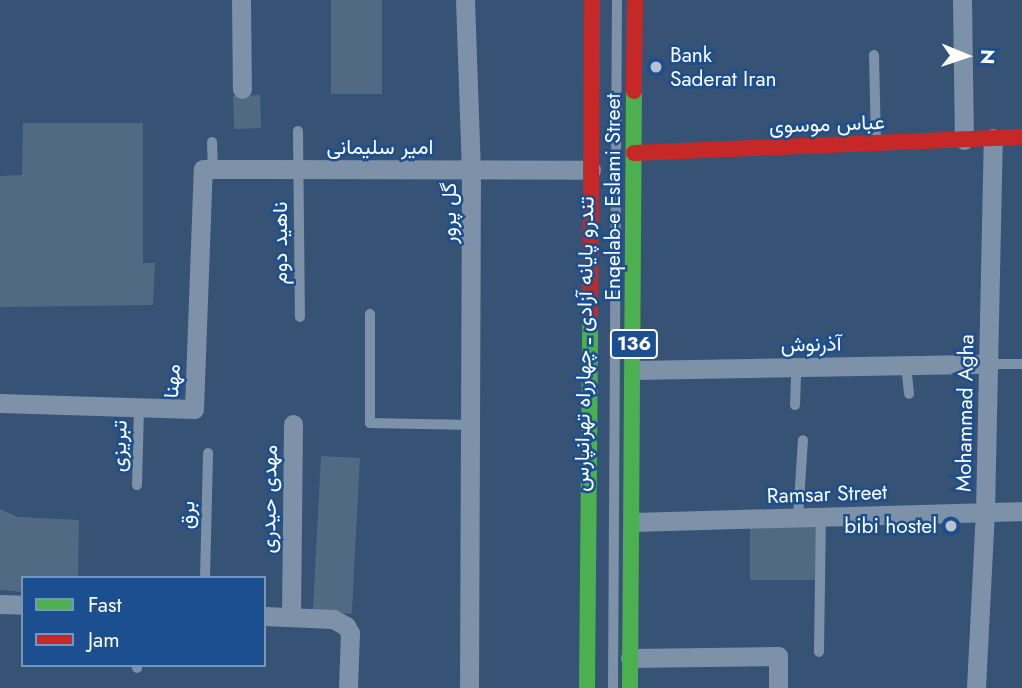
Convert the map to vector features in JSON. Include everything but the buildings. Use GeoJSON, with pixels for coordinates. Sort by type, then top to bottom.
{"type":"FeatureCollection","features":[{"type":"Feature","properties":{"kind":"main road","name":"Enqelab-e Eslami Street"},"geometry":{"type":"LineString","coordinates":[[587,688],[592,0]]}},
{"type":"Feature","properties":{"kind":"main road","name":"Enqelab-e Eslami Street"},"geometry":{"type":"LineString","coordinates":[[630,688],[635,0]]}},
{"type":"Feature","properties":{"kind":"main road","name":"عباس موسوی"},"geometry":{"type":"LineString","coordinates":[[634,153],[1022,137]]}},
{"type":"Feature","properties":{"kind":"street"},"geometry":{"type":"LineString","coordinates":[[241,0],[242,89]]}},
{"type":"Feature","properties":{"kind":"street","name":"گل پرور"},"geometry":{"type":"LineString","coordinates":[[465,0],[471,170],[469,688]]}},
{"type":"Feature","properties":{"kind":"street"},"geometry":{"type":"LineString","coordinates":[[962,0],[964,140]]}},
{"type":"Feature","properties":{"kind":"street","name":"Mohammad Agha"},"geometry":{"type":"LineString","coordinates":[[975,688],[985,512],[993,138]]}},
{"type":"Feature","properties":{"kind":"street","name":"مهنا"},"geometry":{"type":"LineString","coordinates":[[0,403],[194,410],[203,169],[213,169]]}},
{"type":"Feature","properties":{"kind":"street","name":"امیر سلیمانی"},"geometry":{"type":"LineString","coordinates":[[213,169],[591,170]]}},
{"type":"Feature","properties":{"kind":"street","name":"آذرنوش"},"geometry":{"type":"LineString","coordinates":[[634,370],[988,364]]}},
{"type":"Feature","properties":{"kind":"street","name":"مهدی حیدری"},"geometry":{"type":"LineString","coordinates":[[290,617],[293,424]]}},
{"type":"Feature","properties":{"kind":"street","name":"Ramsar Street"},"geometry":{"type":"LineString","coordinates":[[633,522],[1022,511]]}},
{"type":"Feature","properties":{"kind":"street"},"geometry":{"type":"LineString","coordinates":[[0,604],[21,605]]}},
{"type":"Feature","properties":{"kind":"street"},"geometry":{"type":"LineString","coordinates":[[266,616],[333,619],[346,626],[350,633],[348,688]]}},
{"type":"Feature","properties":{"kind":"street"},"geometry":{"type":"LineString","coordinates":[[630,658],[778,656],[778,688]]}},
{"type":"Feature","properties":{"kind":"lane","name":"تندرو پایانه آزادی ـ چهارراه تهرانپارس"},"geometry":{"type":"LineString","coordinates":[[602,510],[606,0]]}},
{"type":"Feature","properties":{"kind":"lane"},"geometry":{"type":"LineString","coordinates":[[613,688],[617,0]]}},
{"type":"Feature","properties":{"kind":"lane"},"geometry":{"type":"LineString","coordinates":[[874,55],[876,143]]}},
{"type":"Feature","properties":{"kind":"lane","name":"ناهید دوم"},"geometry":{"type":"LineString","coordinates":[[298,131],[300,317]]}},
{"type":"Feature","properties":{"kind":"lane"},"geometry":{"type":"LineString","coordinates":[[212,142],[213,169]]}},
{"type":"Feature","properties":{"kind":"lane"},"geometry":{"type":"LineString","coordinates":[[370,314],[370,423],[472,425]]}},
{"type":"Feature","properties":{"kind":"lane"},"geometry":{"type":"LineString","coordinates":[[988,364],[1022,364]]}},
{"type":"Feature","properties":{"kind":"lane"},"geometry":{"type":"LineString","coordinates":[[906,365],[909,394]]}},
{"type":"Feature","properties":{"kind":"lane"},"geometry":{"type":"LineString","coordinates":[[795,405],[796,367]]}},
{"type":"Feature","properties":{"kind":"lane","name":"تبریزی"},"geometry":{"type":"LineString","coordinates":[[136,485],[139,408]]}},
{"type":"Feature","properties":{"kind":"lane"},"geometry":{"type":"LineString","coordinates":[[798,517],[803,440]]}},
{"type":"Feature","properties":{"kind":"lane","name":"برق"},"geometry":{"type":"LineString","coordinates":[[205,576],[208,453]]}},
{"type":"Feature","properties":{"kind":"lane"},"geometry":{"type":"LineString","coordinates":[[819,652],[821,517]]}},
{"type":"Feature","properties":{"kind":"traffic: fast"},"geometry":{"type":"LineString","coordinates":[[630,688],[634,91]]}},
{"type":"Feature","properties":{"kind":"traffic: fast"},"geometry":{"type":"LineString","coordinates":[[587,688],[590,321]]}},
{"type":"Feature","properties":{"kind":"traffic: jam"},"geometry":{"type":"LineString","coordinates":[[590,321],[592,0]]}},
{"type":"Feature","properties":{"kind":"traffic: jam"},"geometry":{"type":"LineString","coordinates":[[634,91],[635,0]]}},
{"type":"Feature","properties":{"kind":"traffic: jam"},"geometry":{"type":"LineString","coordinates":[[634,153],[1022,137]]}},
{"type":"Feature","properties":{"kind":"place","name":"Bank Saderat Iran"},"geometry":{"type":"Point","coordinates":[656,67]}},
{"type":"Feature","properties":{"kind":"place","name":"bibi hostel"},"geometry":{"type":"Point","coordinates":[951,526]}}]}
